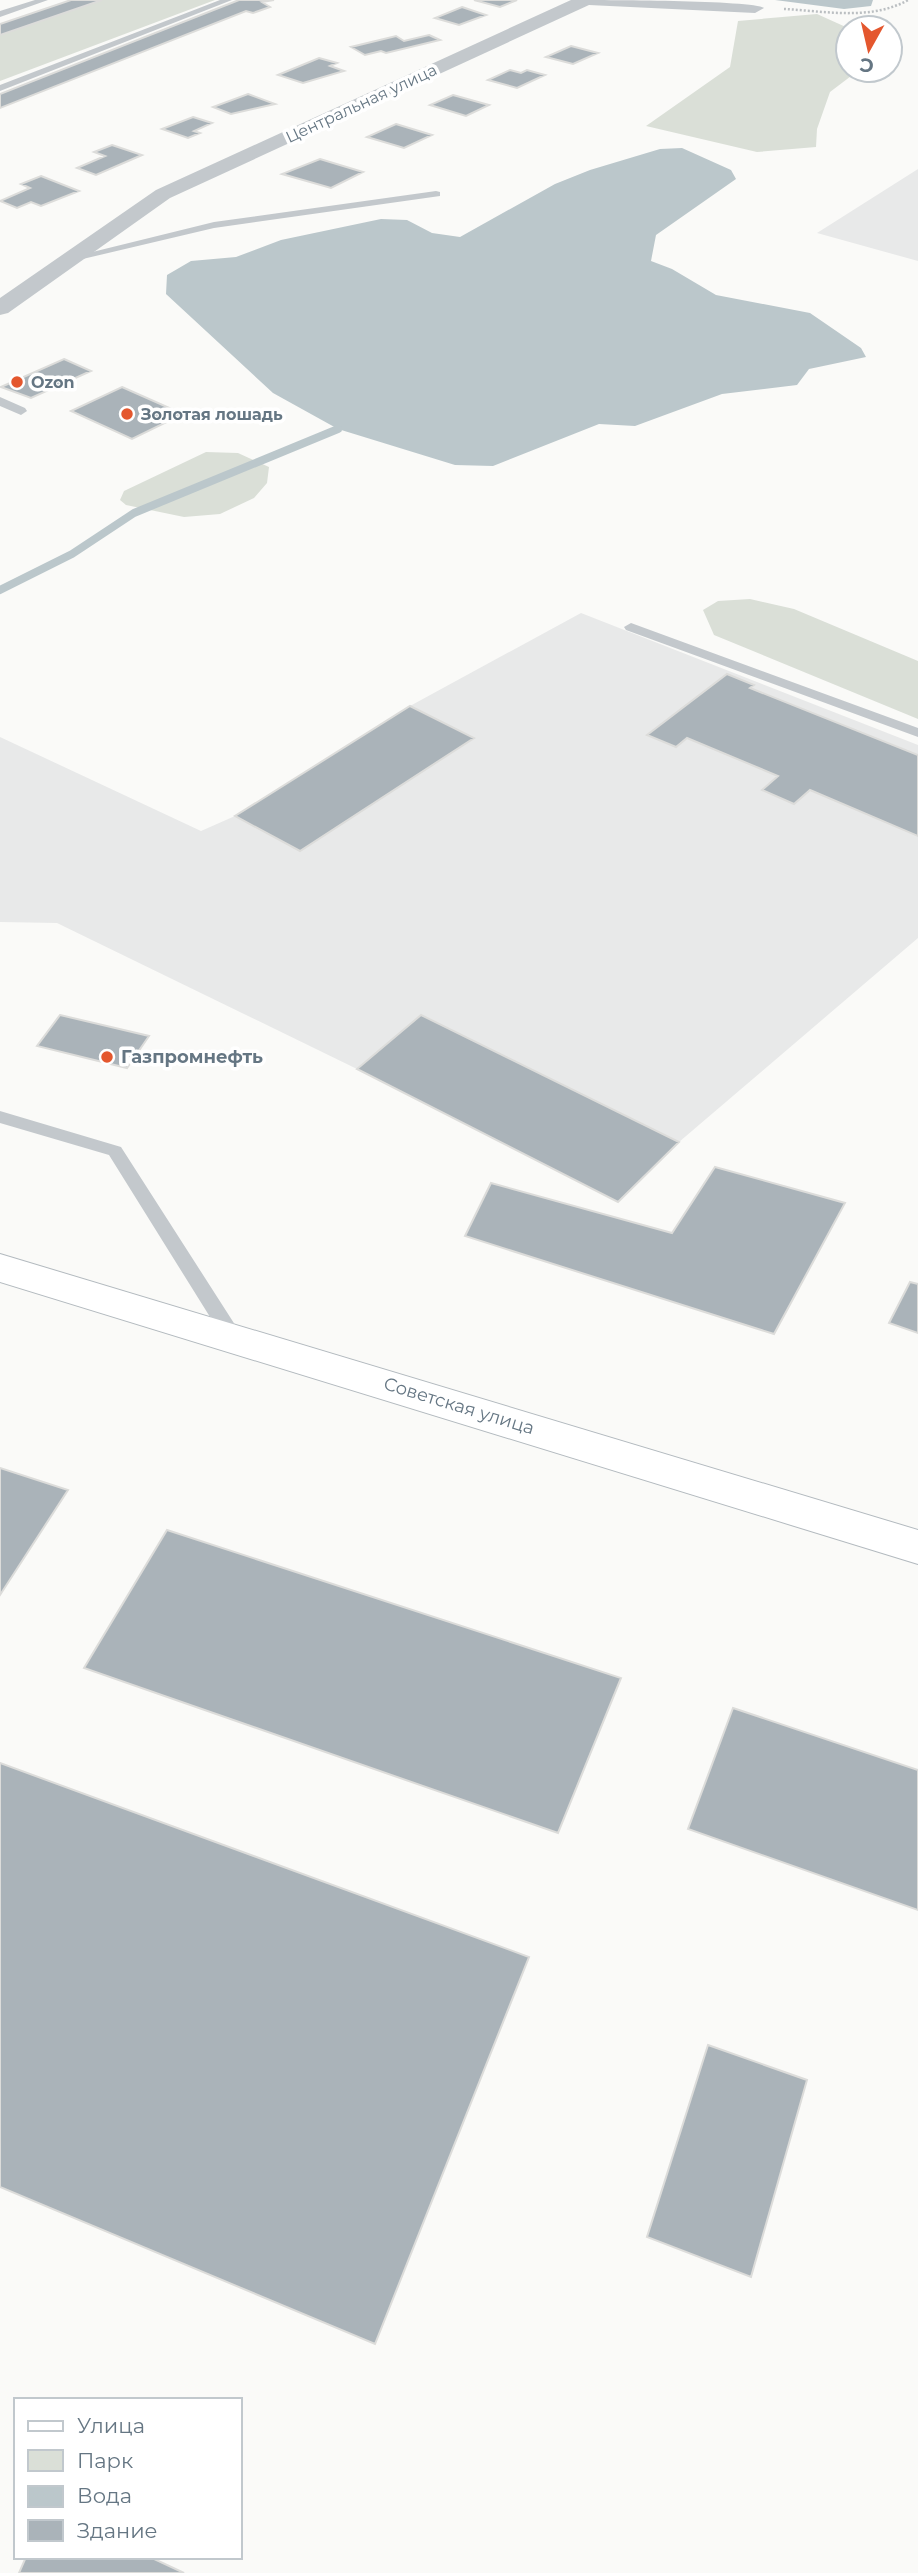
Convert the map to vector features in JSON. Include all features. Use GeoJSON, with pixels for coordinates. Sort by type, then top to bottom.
{"type":"FeatureCollection","features":[{"type":"Feature","properties":{"kind":"main road","name":"Советская улица"},"geometry":{"type":"LineString","coordinates":[[0,1268],[232,1336],[918,1547]]}},
{"type":"Feature","properties":{"kind":"street","name":"Центральная улица"},"geometry":{"type":"LineString","coordinates":[[0,308],[163,194],[586,0],[755,8]]}},
{"type":"Feature","properties":{"kind":"lane"},"geometry":{"type":"LineString","coordinates":[[0,14],[44,0]]}},
{"type":"Feature","properties":{"kind":"lane"},"geometry":{"type":"LineString","coordinates":[[0,88],[228,0]]}},
{"type":"Feature","properties":{"kind":"lane"},"geometry":{"type":"LineString","coordinates":[[69,260],[214,225],[436,194]]}},
{"type":"Feature","properties":{"kind":"lane"},"geometry":{"type":"LineString","coordinates":[[0,401],[21,411]]}},
{"type":"Feature","properties":{"kind":"lane"},"geometry":{"type":"LineString","coordinates":[[631,627],[643,629],[918,733]]}},
{"type":"Feature","properties":{"kind":"lane"},"geometry":{"type":"LineString","coordinates":[[0,1117],[115,1151],[232,1336]]}},
{"type":"Feature","properties":{"kind":"path"},"geometry":{"type":"LineString","coordinates":[[755,8],[873,11],[899,8],[908,0]]}},
{"type":"Feature","properties":{"kind":"shaded area"},"geometry":{"type":"Polygon","coordinates":[[[918,169],[918,261],[817,233],[918,169]]]}},
{"type":"Feature","properties":{"kind":"shaded area"},"geometry":{"type":"Polygon","coordinates":[[[581,613],[918,745],[918,938],[679,1142],[618,1202],[357,1069],[57,923],[0,922],[0,737],[201,831],[235,816],[410,706],[581,613]]]}},
{"type":"Feature","properties":{"kind":"green space"},"geometry":{"type":"Polygon","coordinates":[[[102,0],[215,0],[0,81],[0,35],[102,0]]]}},
{"type":"Feature","properties":{"kind":"green space"},"geometry":{"type":"Polygon","coordinates":[[[817,14],[834,22],[834,84],[841,84],[830,92],[817,129],[816,147],[757,152],[646,126],[730,67],[738,21],[817,14]]]}},
{"type":"Feature","properties":{"kind":"green space"},"geometry":{"type":"Polygon","coordinates":[[[206,452],[238,453],[269,467],[267,483],[254,498],[220,514],[184,517],[126,505],[120,500],[124,491],[206,452]]]}},
{"type":"Feature","properties":{"kind":"green space"},"geometry":{"type":"Polygon","coordinates":[[[750,599],[794,609],[918,661],[918,719],[714,635],[703,610],[718,601],[750,599]]]}},
{"type":"Feature","properties":{"kind":"water"},"geometry":{"type":"Polygon","coordinates":[[[775,0],[873,0],[871,6],[844,9],[775,0]]]}},
{"type":"Feature","properties":{"kind":"water"},"geometry":{"type":"Polygon","coordinates":[[[682,148],[731,170],[736,179],[656,235],[651,261],[672,269],[716,295],[810,313],[861,348],[866,357],[809,369],[797,385],[722,394],[635,426],[599,424],[493,466],[455,465],[338,429],[273,393],[166,294],[167,275],[191,261],[236,257],[281,240],[381,219],[407,220],[432,233],[460,237],[555,184],[590,170],[660,149],[682,148]]]}},
{"type":"Feature","properties":{"kind":"building"},"geometry":{"type":"Polygon","coordinates":[[[71,0],[102,0],[0,35],[0,24],[71,0]]]}},
{"type":"Feature","properties":{"kind":"building"},"geometry":{"type":"Polygon","coordinates":[[[239,0],[274,0],[262,2],[270,7],[253,13],[246,11],[0,108],[0,94],[239,0]]]}},
{"type":"Feature","properties":{"kind":"building"},"geometry":{"type":"Polygon","coordinates":[[[474,0],[517,0],[500,7],[474,0]]]}},
{"type":"Feature","properties":{"kind":"building"},"geometry":{"type":"Polygon","coordinates":[[[462,7],[486,15],[459,25],[435,18],[462,7]]]}},
{"type":"Feature","properties":{"kind":"building"},"geometry":{"type":"Polygon","coordinates":[[[429,35],[440,40],[386,53],[381,51],[365,55],[351,47],[396,36],[404,41],[429,35]]]}},
{"type":"Feature","properties":{"kind":"building"},"geometry":{"type":"Polygon","coordinates":[[[571,46],[598,53],[573,64],[546,57],[571,46]]]}},
{"type":"Feature","properties":{"kind":"building"},"geometry":{"type":"Polygon","coordinates":[[[319,58],[337,63],[330,66],[344,71],[303,83],[278,75],[319,58]]]}},
{"type":"Feature","properties":{"kind":"building"},"geometry":{"type":"Polygon","coordinates":[[[510,70],[521,73],[527,70],[545,75],[517,88],[488,80],[510,70]]]}},
{"type":"Feature","properties":{"kind":"building"},"geometry":{"type":"Polygon","coordinates":[[[248,94],[275,104],[231,114],[213,107],[248,94]]]}},
{"type":"Feature","properties":{"kind":"building"},"geometry":{"type":"Polygon","coordinates":[[[453,95],[489,105],[466,116],[430,105],[453,95]]]}},
{"type":"Feature","properties":{"kind":"building"},"geometry":{"type":"Polygon","coordinates":[[[193,117],[212,123],[194,131],[200,133],[188,138],[162,129],[193,117]]]}},
{"type":"Feature","properties":{"kind":"building"},"geometry":{"type":"Polygon","coordinates":[[[396,124],[432,135],[404,148],[367,137],[396,124]]]}},
{"type":"Feature","properties":{"kind":"building"},"geometry":{"type":"Polygon","coordinates":[[[112,145],[142,155],[96,175],[77,168],[105,156],[94,152],[112,145]]]}},
{"type":"Feature","properties":{"kind":"building"},"geometry":{"type":"Polygon","coordinates":[[[320,159],[363,172],[331,188],[282,174],[320,159]]]}},
{"type":"Feature","properties":{"kind":"building"},"geometry":{"type":"Polygon","coordinates":[[[41,176],[79,191],[41,206],[31,202],[17,208],[0,201],[30,188],[21,184],[41,176]]]}},
{"type":"Feature","properties":{"kind":"building"},"geometry":{"type":"Polygon","coordinates":[[[64,359],[91,371],[31,398],[1,387],[64,359]]]}},
{"type":"Feature","properties":{"kind":"building"},"geometry":{"type":"Polygon","coordinates":[[[122,387],[183,414],[132,439],[71,411],[122,387]]]}},
{"type":"Feature","properties":{"kind":"building"},"geometry":{"type":"Polygon","coordinates":[[[727,674],[754,685],[750,688],[918,755],[918,836],[810,790],[794,804],[762,790],[778,776],[687,738],[676,747],[647,735],[727,674]]]}},
{"type":"Feature","properties":{"kind":"building"},"geometry":{"type":"Polygon","coordinates":[[[410,706],[474,738],[300,851],[235,816],[410,706]]]}},
{"type":"Feature","properties":{"kind":"building"},"geometry":{"type":"Polygon","coordinates":[[[60,1015],[149,1036],[127,1068],[37,1046],[60,1015]]]}},
{"type":"Feature","properties":{"kind":"building"},"geometry":{"type":"Polygon","coordinates":[[[421,1015],[679,1142],[618,1202],[357,1069],[421,1015]]]}},
{"type":"Feature","properties":{"kind":"building"},"geometry":{"type":"Polygon","coordinates":[[[715,1167],[845,1203],[774,1334],[465,1236],[491,1183],[672,1233],[715,1167]]]}},
{"type":"Feature","properties":{"kind":"building"},"geometry":{"type":"Polygon","coordinates":[[[910,1282],[918,1284],[918,1333],[889,1323],[910,1282]]]}},
{"type":"Feature","properties":{"kind":"building"},"geometry":{"type":"Polygon","coordinates":[[[0,1468],[68,1490],[0,1595],[0,1468]]]}},
{"type":"Feature","properties":{"kind":"building"},"geometry":{"type":"Polygon","coordinates":[[[167,1530],[621,1678],[558,1833],[84,1668],[167,1530]]]}},
{"type":"Feature","properties":{"kind":"building"},"geometry":{"type":"Polygon","coordinates":[[[733,1708],[918,1770],[918,1910],[688,1829],[733,1708]]]}},
{"type":"Feature","properties":{"kind":"building"},"geometry":{"type":"Polygon","coordinates":[[[0,1763],[529,1957],[375,2344],[0,2187],[0,1763]]]}},
{"type":"Feature","properties":{"kind":"building"},"geometry":{"type":"Polygon","coordinates":[[[708,2045],[807,2080],[751,2277],[647,2237],[708,2045]]]}},
{"type":"Feature","properties":{"kind":"building"},"geometry":{"type":"Polygon","coordinates":[[[25,2559],[154,2559],[184,2573],[19,2573],[25,2559]]]}},
{"type":"Feature","properties":{"kind":"waterway"},"geometry":{"type":"LineString","coordinates":[[0,590],[72,554],[134,513],[338,429]]}},
{"type":"Feature","properties":{"kind":"place","name":"Ozon"},"geometry":{"type":"Point","coordinates":[17,382]}},
{"type":"Feature","properties":{"kind":"place","name":"Золотая лошадь"},"geometry":{"type":"Point","coordinates":[127,414]}},
{"type":"Feature","properties":{"kind":"place","name":"Газпромнефть"},"geometry":{"type":"Point","coordinates":[107,1057]}}]}
